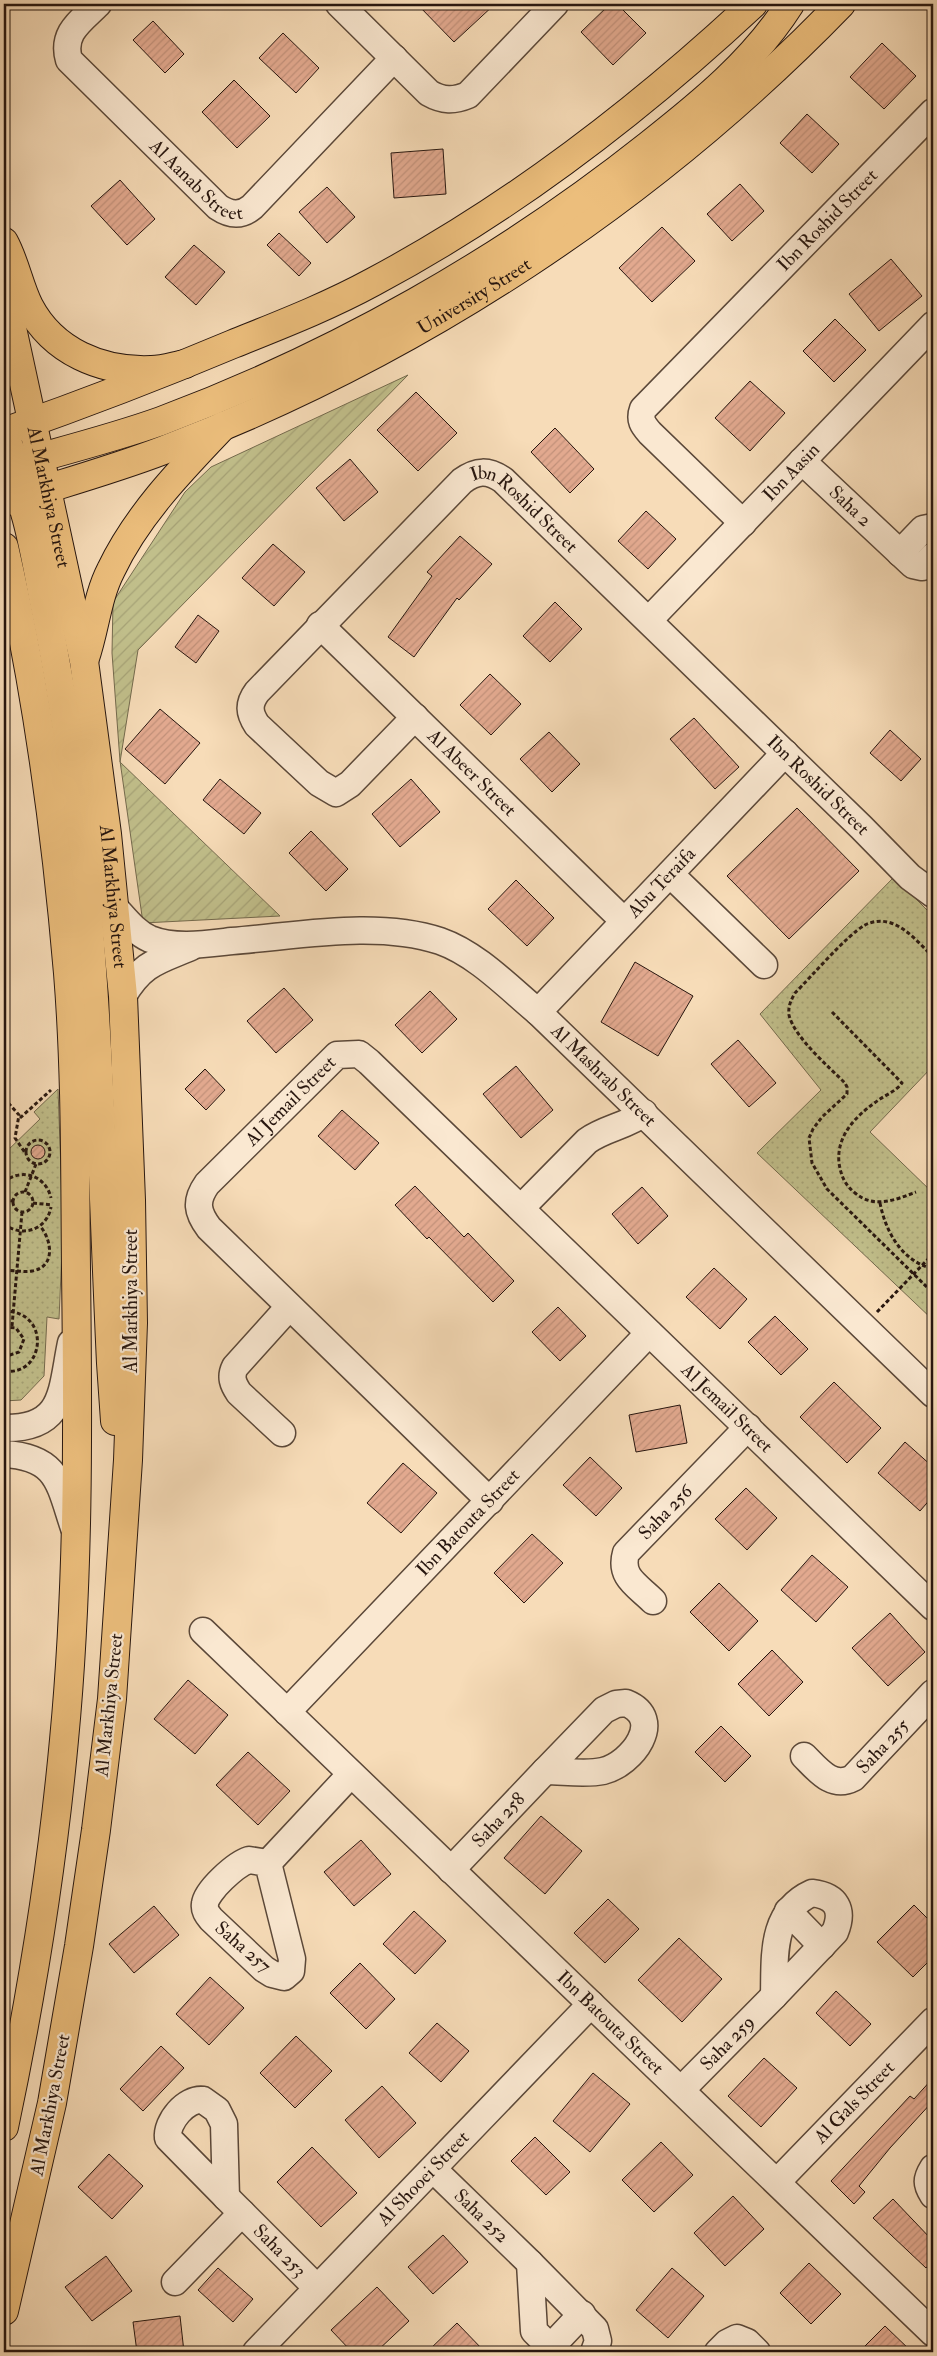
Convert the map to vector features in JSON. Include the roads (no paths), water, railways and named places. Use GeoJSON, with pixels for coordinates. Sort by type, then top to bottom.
{"type":"FeatureCollection","features":[{"type":"Feature","properties":{"kind":"main road"},"geometry":{"type":"LineString","coordinates":[[12,466],[33,422],[185,364],[333,302],[373,282],[473,223],[614,124],[688,64],[753,4]]}},
{"type":"Feature","properties":{"kind":"main road"},"geometry":{"type":"LineString","coordinates":[[12,466],[159,421],[220,397],[337,343],[456,278],[573,202],[684,117],[740,66],[766,37],[790,4]]}},
{"type":"Feature","properties":{"kind":"main road","name":"University Street"},"geometry":{"type":"LineString","coordinates":[[12,466],[47,488],[154,454],[223,426],[330,376],[453,310],[589,221],[641,183],[730,110],[809,37],[841,4]]}},
{"type":"Feature","properties":{"kind":"main road"},"geometry":{"type":"LineString","coordinates":[[4,242],[12,257],[29,306],[54,338],[81,358],[96,364],[122,369],[153,370],[185,364]]}},
{"type":"Feature","properties":{"kind":"main road","name":"Al Markhiya Street"},"geometry":{"type":"LineString","coordinates":[[4,291],[33,422],[12,466],[54,653],[79,824],[96,996],[113,1412],[118,1436],[128,1460]]}},
{"type":"Feature","properties":{"kind":"main road"},"geometry":{"type":"LineString","coordinates":[[84,661],[110,571],[124,547],[139,524],[177,475],[223,426]]}},
{"type":"Feature","properties":{"kind":"main road","name":"Al Markhiya Street"},"geometry":{"type":"LineString","coordinates":[[4,2311],[50,2113],[79,1946],[112,1699],[128,1460],[133,1323],[131,1200],[123,996],[116,909],[84,661],[47,488]]}},
{"type":"Feature","properties":{"kind":"main road"},"geometry":{"type":"LineString","coordinates":[[4,547],[24,647],[45,774],[68,975],[77,1313],[72,1637],[63,1751],[42,1923],[4,2127]]}},
{"type":"Feature","properties":{"kind":"main road"},"geometry":{"type":"LineString","coordinates":[[4,615],[24,647]]}},
{"type":"Feature","properties":{"kind":"street","name":"Al Aanab Street"},"geometry":{"type":"LineString","coordinates":[[98,4],[68,37],[66,50],[69,60],[218,207],[233,214],[246,212],[252,207],[394,58]]}},
{"type":"Feature","properties":{"kind":"street"},"geometry":{"type":"LineString","coordinates":[[339,4],[429,93],[438,98],[457,100],[468,95],[543,8]]}},
{"type":"Feature","properties":{"kind":"street","name":"Ibn Roshid Street"},"geometry":{"type":"LineString","coordinates":[[743,523],[650,433],[643,424],[641,416],[643,409],[933,112]]}},
{"type":"Feature","properties":{"kind":"street","name":"Ibn Aasin"},"geometry":{"type":"LineString","coordinates":[[649,620],[933,325]]}},
{"type":"Feature","properties":{"kind":"street","name":"Saha 2"},"geometry":{"type":"LineString","coordinates":[[802,461],[913,565],[920,568],[933,556]]}},
{"type":"Feature","properties":{"kind":"street","name":"Ibn Roshid Street"},"geometry":{"type":"LineString","coordinates":[[415,717],[350,784],[336,793],[319,783],[257,725],[251,716],[252,700],[320,625],[462,481],[472,474],[481,472],[492,473],[503,480],[649,620],[910,877],[933,894]]}},
{"type":"Feature","properties":{"kind":"street"},"geometry":{"type":"LineString","coordinates":[[900,552],[923,529],[933,527]]}},
{"type":"Feature","properties":{"kind":"street","name":"Al Abeer Street"},"geometry":{"type":"LineString","coordinates":[[320,625],[624,921]]}},
{"type":"Feature","properties":{"kind":"street","name":"Abu Teraifa"},"geometry":{"type":"LineString","coordinates":[[538,1012],[786,753]]}},
{"type":"Feature","properties":{"kind":"street"},"geometry":{"type":"LineString","coordinates":[[670,874],[764,965]]}},
{"type":"Feature","properties":{"kind":"street","name":"Ibn Roshid Street"},"geometry":{"type":"LineString","coordinates":[[910,877],[918,893],[933,907]]}},
{"type":"Feature","properties":{"kind":"street","name":"Al Mashrab Street"},"geometry":{"type":"LineString","coordinates":[[116,909],[132,927],[148,938],[165,944],[196,944],[357,931],[390,932],[416,936],[441,942],[463,953],[483,966],[538,1012],[933,1394]]}},
{"type":"Feature","properties":{"kind":"street","name":"Al Mashrab Street"},"geometry":{"type":"LineString","coordinates":[[123,996],[141,970],[196,944]]}},
{"type":"Feature","properties":{"kind":"street","name":"Al Jemail Street"},"geometry":{"type":"LineString","coordinates":[[490,1501],[209,1228],[200,1217],[198,1206],[200,1194],[207,1184],[337,1055],[347,1053],[359,1054],[369,1062],[933,1607]]}},
{"type":"Feature","properties":{"kind":"street"},"geometry":{"type":"LineString","coordinates":[[521,1208],[597,1133],[632,1121],[644,1113]]}},
{"type":"Feature","properties":{"kind":"street"},"geometry":{"type":"LineString","coordinates":[[282,1434],[239,1393],[234,1386],[232,1374],[235,1367],[290,1307]]}},
{"type":"Feature","properties":{"kind":"street"},"geometry":{"type":"LineString","coordinates":[[4,1428],[33,1426],[51,1412],[59,1402],[77,1313]]}},
{"type":"Feature","properties":{"kind":"street","name":"Ibn Batouta Street"},"geometry":{"type":"LineString","coordinates":[[287,1712],[649,1333]]}},
{"type":"Feature","properties":{"kind":"street","name":"Saha 256"},"geometry":{"type":"LineString","coordinates":[[653,1601],[626,1575],[623,1564],[626,1553],[748,1427]]}},
{"type":"Feature","properties":{"kind":"street"},"geometry":{"type":"LineString","coordinates":[[4,1454],[33,1458],[47,1466],[60,1485],[75,1530]]}},
{"type":"Feature","properties":{"kind":"street","name":"Ibn Batouta Street"},"geometry":{"type":"LineString","coordinates":[[203,1631],[933,2333]]}},
{"type":"Feature","properties":{"kind":"street","name":"Saha 255"},"geometry":{"type":"LineString","coordinates":[[804,1756],[827,1778],[841,1782],[848,1781],[853,1778],[933,1693]]}},
{"type":"Feature","properties":{"kind":"street","name":"Saha 258"},"geometry":{"type":"LineString","coordinates":[[451,1870],[545,1771]]}},
{"type":"Feature","properties":{"kind":"street"},"geometry":{"type":"LineString","coordinates":[[268,1863],[351,1774]]}},
{"type":"Feature","properties":{"kind":"street","name":"Saha 259"},"geometry":{"type":"LineString","coordinates":[[681,2090],[774,1996],[835,1932],[839,1921],[838,1909],[833,1900],[824,1895],[812,1893],[802,1898],[788,1911],[780,1924],[775,1939],[774,1996]]}},
{"type":"Feature","properties":{"kind":"street"},"geometry":{"type":"LineString","coordinates":[[788,1911],[822,1946]]}},
{"type":"Feature","properties":{"kind":"street","name":"Al Shooei Street"},"geometry":{"type":"LineString","coordinates":[[256,2352],[434,2170],[591,2004]]}},
{"type":"Feature","properties":{"kind":"street","name":"Al Gals Street"},"geometry":{"type":"LineString","coordinates":[[776,2182],[933,2021]]}},
{"type":"Feature","properties":{"kind":"street"},"geometry":{"type":"LineString","coordinates":[[933,2168],[927,2180],[933,2196]]}},
{"type":"Feature","properties":{"kind":"street","name":"Saha 252"},"geometry":{"type":"LineString","coordinates":[[434,2170],[582,2314],[595,2329],[598,2341],[594,2352]]}},
{"type":"Feature","properties":{"kind":"street","name":"Saha 253"},"geometry":{"type":"LineString","coordinates":[[175,2282],[234,2205],[317,2288]]}},
{"type":"Feature","properties":{"kind":"street"},"geometry":{"type":"LineString","coordinates":[[530,2263],[534,2331],[552,2350],[582,2314]]}},
{"type":"Feature","properties":{"kind":"street"},"geometry":{"type":"LineString","coordinates":[[718,2352],[727,2343],[738,2338],[747,2342],[757,2352]]}}]}
